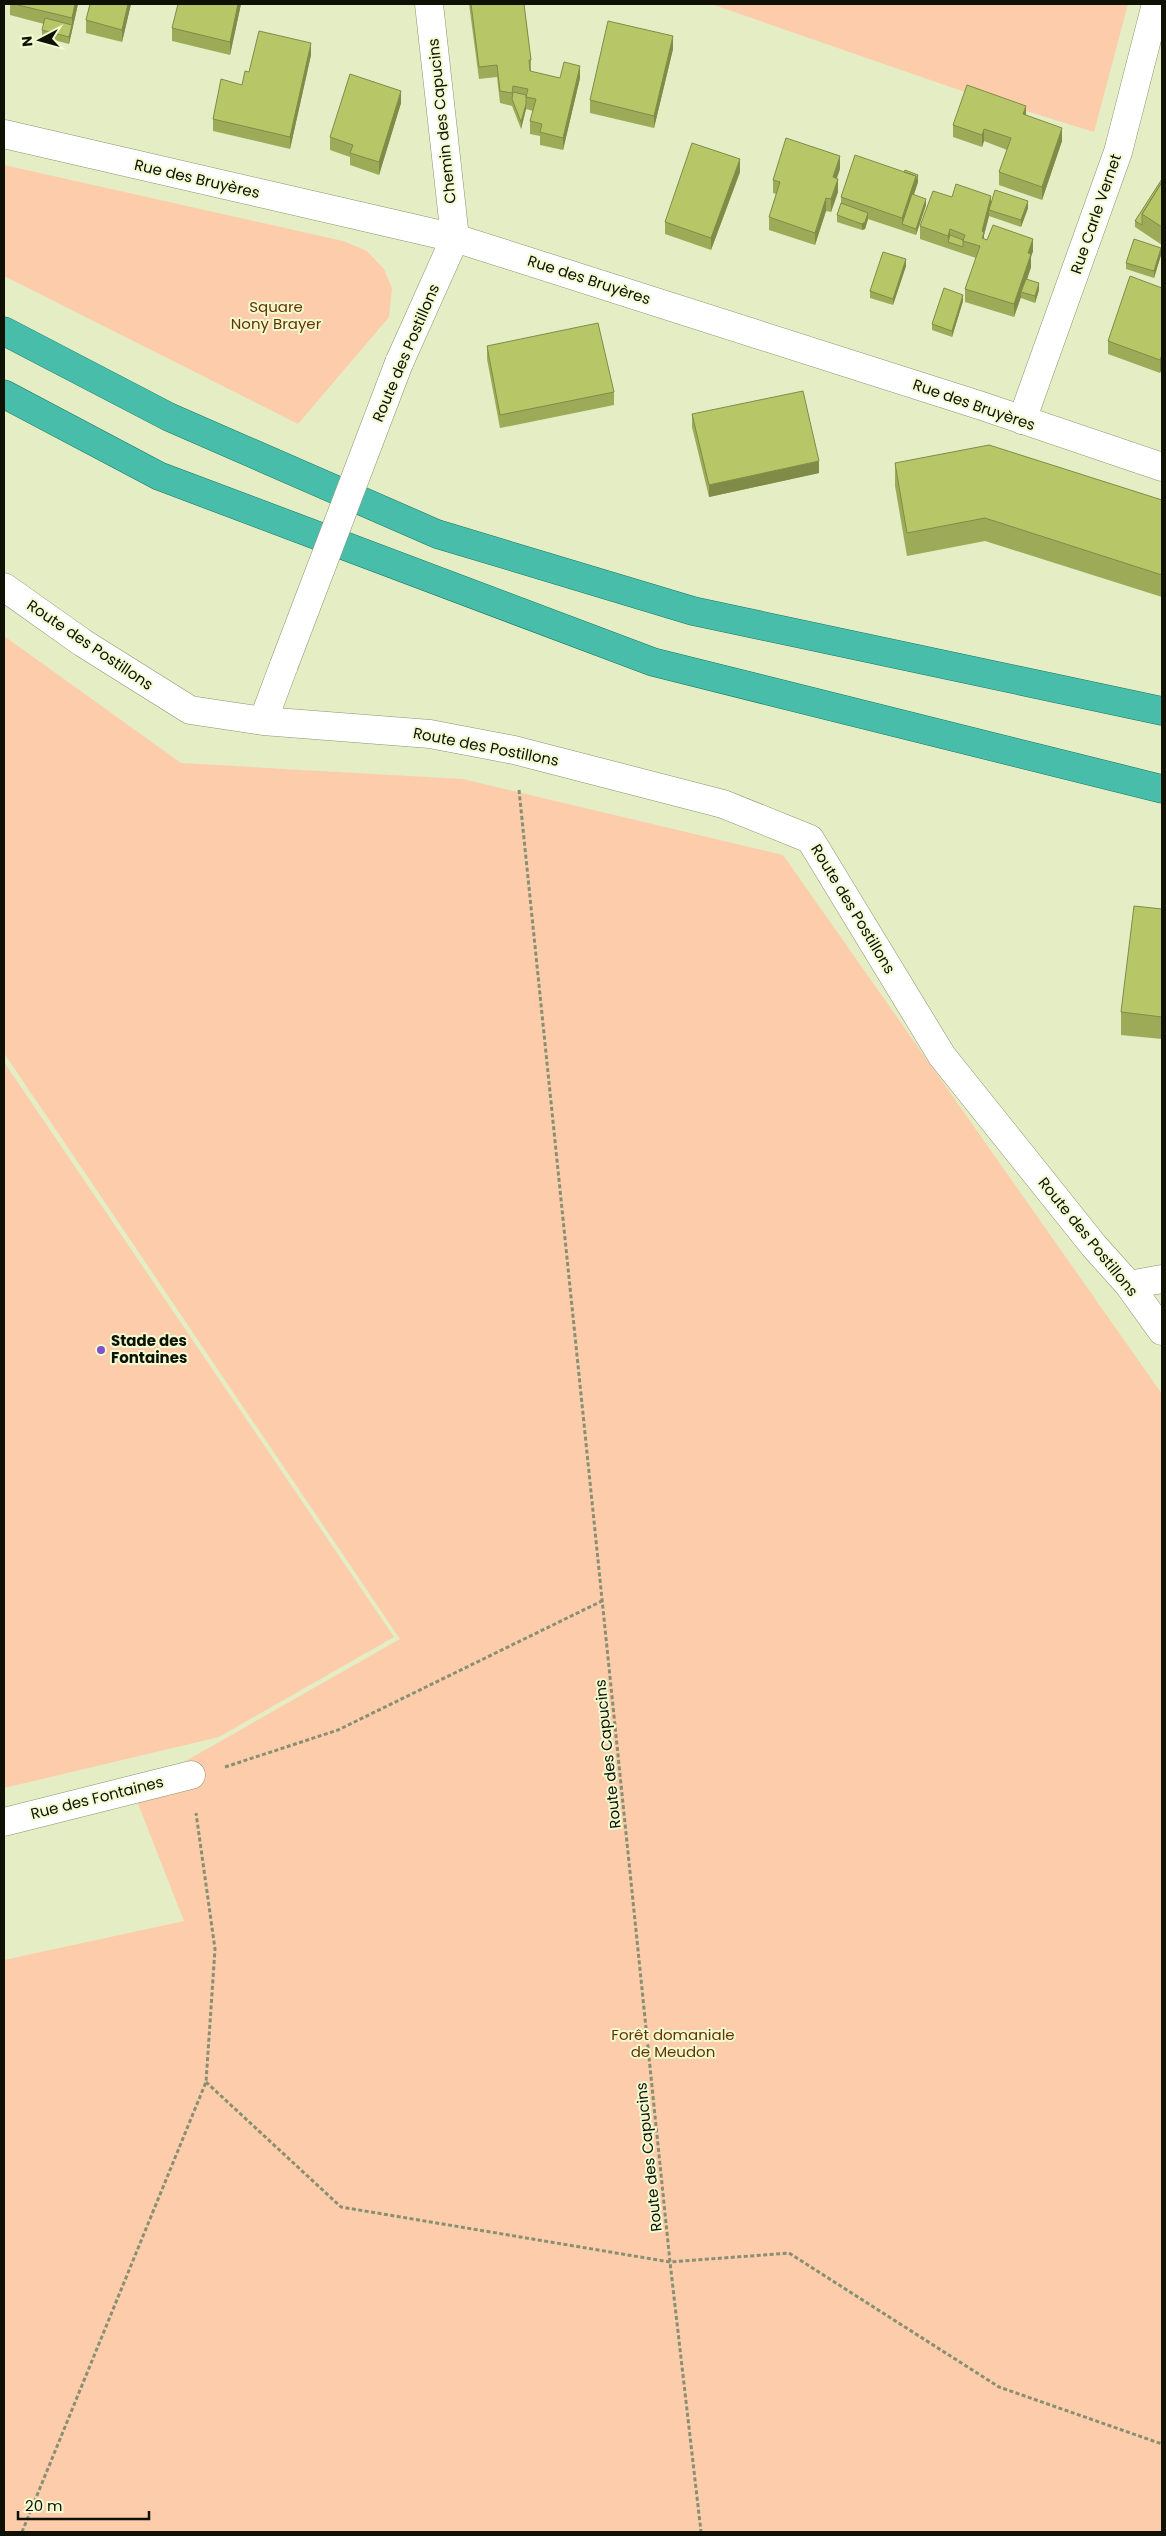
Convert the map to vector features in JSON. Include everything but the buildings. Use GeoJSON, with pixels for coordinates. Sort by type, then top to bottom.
{"type":"FeatureCollection","features":[{"type":"Feature","properties":{"kind":"highway"},"geometry":{"type":"LineString","coordinates":[[4,331],[169,417],[437,534],[693,611],[1162,711]]}},
{"type":"Feature","properties":{"kind":"highway"},"geometry":{"type":"LineString","coordinates":[[4,394],[159,476],[653,662],[1162,789]]}},
{"type":"Feature","properties":{"kind":"street","name":"Chemin des Capucins"},"geometry":{"type":"LineString","coordinates":[[429,4],[455,238]]}},
{"type":"Feature","properties":{"kind":"street","name":"Rue Carle Vernet"},"geometry":{"type":"LineString","coordinates":[[1022,420],[1118,152],[1156,4]]}},
{"type":"Feature","properties":{"kind":"street","name":"Rue des Bruyères"},"geometry":{"type":"LineString","coordinates":[[4,134],[455,238],[1022,420],[1162,467]]}},
{"type":"Feature","properties":{"kind":"street","name":"Route des Postillons"},"geometry":{"type":"LineString","coordinates":[[263,721],[399,363],[455,238]]}},
{"type":"Feature","properties":{"kind":"street","name":"Route des Postillons"},"geometry":{"type":"LineString","coordinates":[[4,587],[83,643],[190,710],[263,721],[430,734],[514,750],[723,804],[810,839],[942,1056],[1094,1246],[1129,1285],[1162,1331]]}},
{"type":"Feature","properties":{"kind":"street"},"geometry":{"type":"LineString","coordinates":[[1129,1285],[1162,1279]]}},
{"type":"Feature","properties":{"kind":"street","name":"Rue des Fontaines"},"geometry":{"type":"LineString","coordinates":[[4,1822],[190,1775]]}},
{"type":"Feature","properties":{"kind":"path","name":"Route des Capucins"},"geometry":{"type":"LineString","coordinates":[[514,750],[604,1600],[670,2262],[701,2532]]}},
{"type":"Feature","properties":{"kind":"path"},"geometry":{"type":"LineString","coordinates":[[22,2532],[206,2082],[215,1949],[190,1775],[218,1770],[338,1730],[604,1600]]}},
{"type":"Feature","properties":{"kind":"path"},"geometry":{"type":"LineString","coordinates":[[206,2082],[342,2207],[670,2262],[789,2253],[1000,2387],[1162,2444]]}},
{"type":"Feature","properties":{"kind":"green space"},"geometry":{"type":"Polygon","coordinates":[[[711,4],[1128,4],[1094,132],[962,91],[711,4]]]}},
{"type":"Feature","properties":{"kind":"green space","name":"Square Nony Brayer"},"geometry":{"type":"Polygon","coordinates":[[[4,165],[343,241],[367,251],[384,269],[392,288],[389,317],[298,424],[4,276],[4,165]]]}},
{"type":"Feature","properties":{"kind":"green space","name":"Forêt domaniale de Meudon"},"geometry":{"type":"Polygon","coordinates":[[[4,636],[181,763],[463,779],[783,855],[1162,1394],[1162,2532],[4,2532],[4,1960],[184,1921],[133,1791],[400,1639],[4,1053],[4,636]]]}},
{"type":"Feature","properties":{"kind":"green space","name":"Stade des Fontaines"},"geometry":{"type":"Polygon","coordinates":[[[4,1062],[394,1637],[219,1737],[4,1788],[4,1062]]]}},
{"type":"Feature","properties":{"kind":"place","name":"Stade des Fontaines"},"geometry":{"type":"Point","coordinates":[101,1350]}}]}
